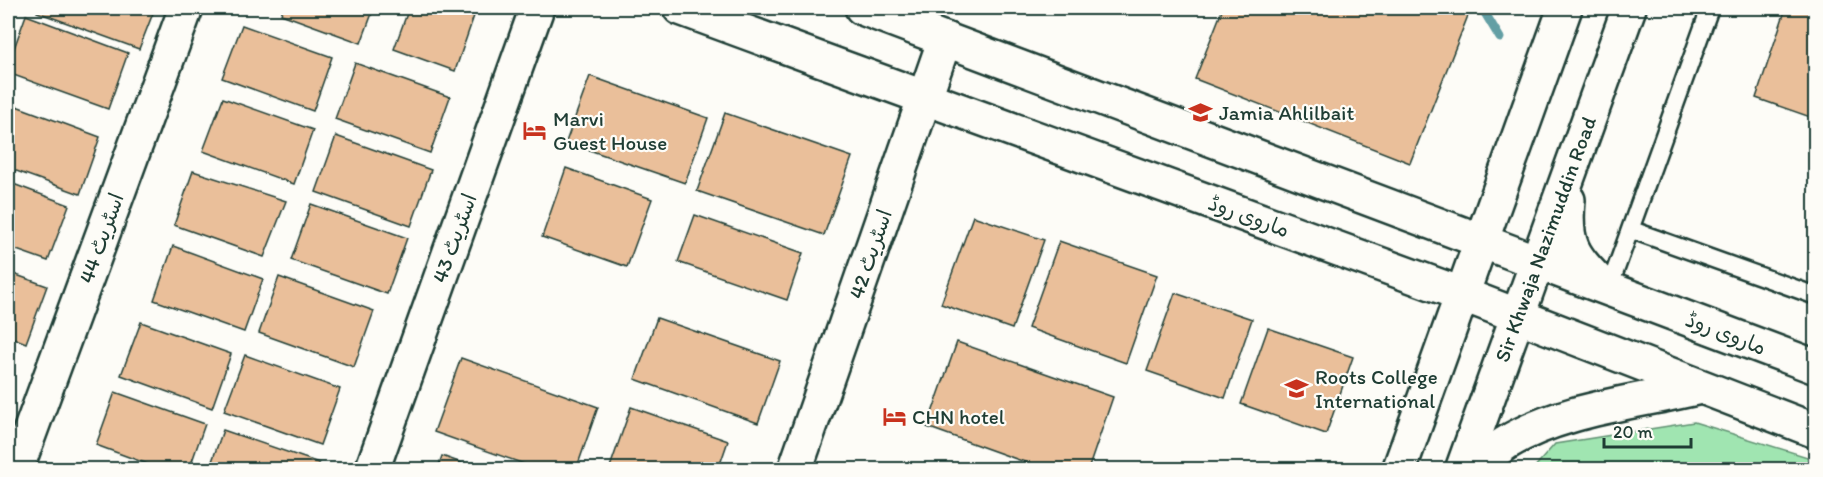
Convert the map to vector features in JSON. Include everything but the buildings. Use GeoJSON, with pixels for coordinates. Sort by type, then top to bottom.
{"type":"FeatureCollection","features":[{"type":"Feature","properties":{"kind":"street","name":"اسٹریٹ 44"},"geometry":{"type":"LineString","coordinates":[[16,470],[186,8]]}},
{"type":"Feature","properties":{"kind":"street","name":"اسٹریٹ 43"},"geometry":{"type":"LineString","coordinates":[[372,470],[537,8]]}},
{"type":"Feature","properties":{"kind":"street","name":"ماروی روڈ"},"geometry":{"type":"LineString","coordinates":[[680,8],[1464,295],[1517,318],[1815,431]]}},
{"type":"Feature","properties":{"kind":"street","name":"ماروی روڈ"},"geometry":{"type":"LineString","coordinates":[[862,8],[1815,367]]}},
{"type":"Feature","properties":{"kind":"street"},"geometry":{"type":"LineString","coordinates":[[1399,470],[1464,295],[1565,8]]}},
{"type":"Feature","properties":{"kind":"street","name":"Sir Khwaja Nazimuddin Road"},"geometry":{"type":"LineString","coordinates":[[1462,470],[1629,8]]}},
{"type":"Feature","properties":{"kind":"street","name":"اسٹریٹ 42"},"geometry":{"type":"LineString","coordinates":[[795,470],[945,39]]}},
{"type":"Feature","properties":{"kind":"street"},"geometry":{"type":"LineString","coordinates":[[1570,168],[1568,240],[1577,259],[1606,287]]}},
{"type":"Feature","properties":{"kind":"street"},"geometry":{"type":"LineString","coordinates":[[1473,470],[1505,444],[1536,428],[1584,412],[1700,387]]}},
{"type":"Feature","properties":{"kind":"lane"},"geometry":{"type":"LineString","coordinates":[[1606,287],[1632,230],[1710,8]]}},
{"type":"Feature","properties":{"kind":"lane"},"geometry":{"type":"LineString","coordinates":[[1632,230],[1815,296]]}},
{"type":"Feature","properties":{"kind":"green space"},"geometry":{"type":"Polygon","coordinates":[[[1694,422],[1814,459],[1815,469],[1533,469],[1555,444],[1694,422]]]}},
{"type":"Feature","properties":{"kind":"waterway"},"geometry":{"type":"LineString","coordinates":[[1482,8],[1500,38]]}},
{"type":"Feature","properties":{"kind":"place","name":"Jamia Ahlilbait"},"geometry":{"type":"Point","coordinates":[1201,112]}},
{"type":"Feature","properties":{"kind":"place","name":"Marvi Guest House"},"geometry":{"type":"Point","coordinates":[535,130]}},
{"type":"Feature","properties":{"kind":"place","name":"Roots College International"},"geometry":{"type":"Point","coordinates":[1297,388]}},
{"type":"Feature","properties":{"kind":"place","name":"CHN hotel"},"geometry":{"type":"Point","coordinates":[894,416]}}]}
